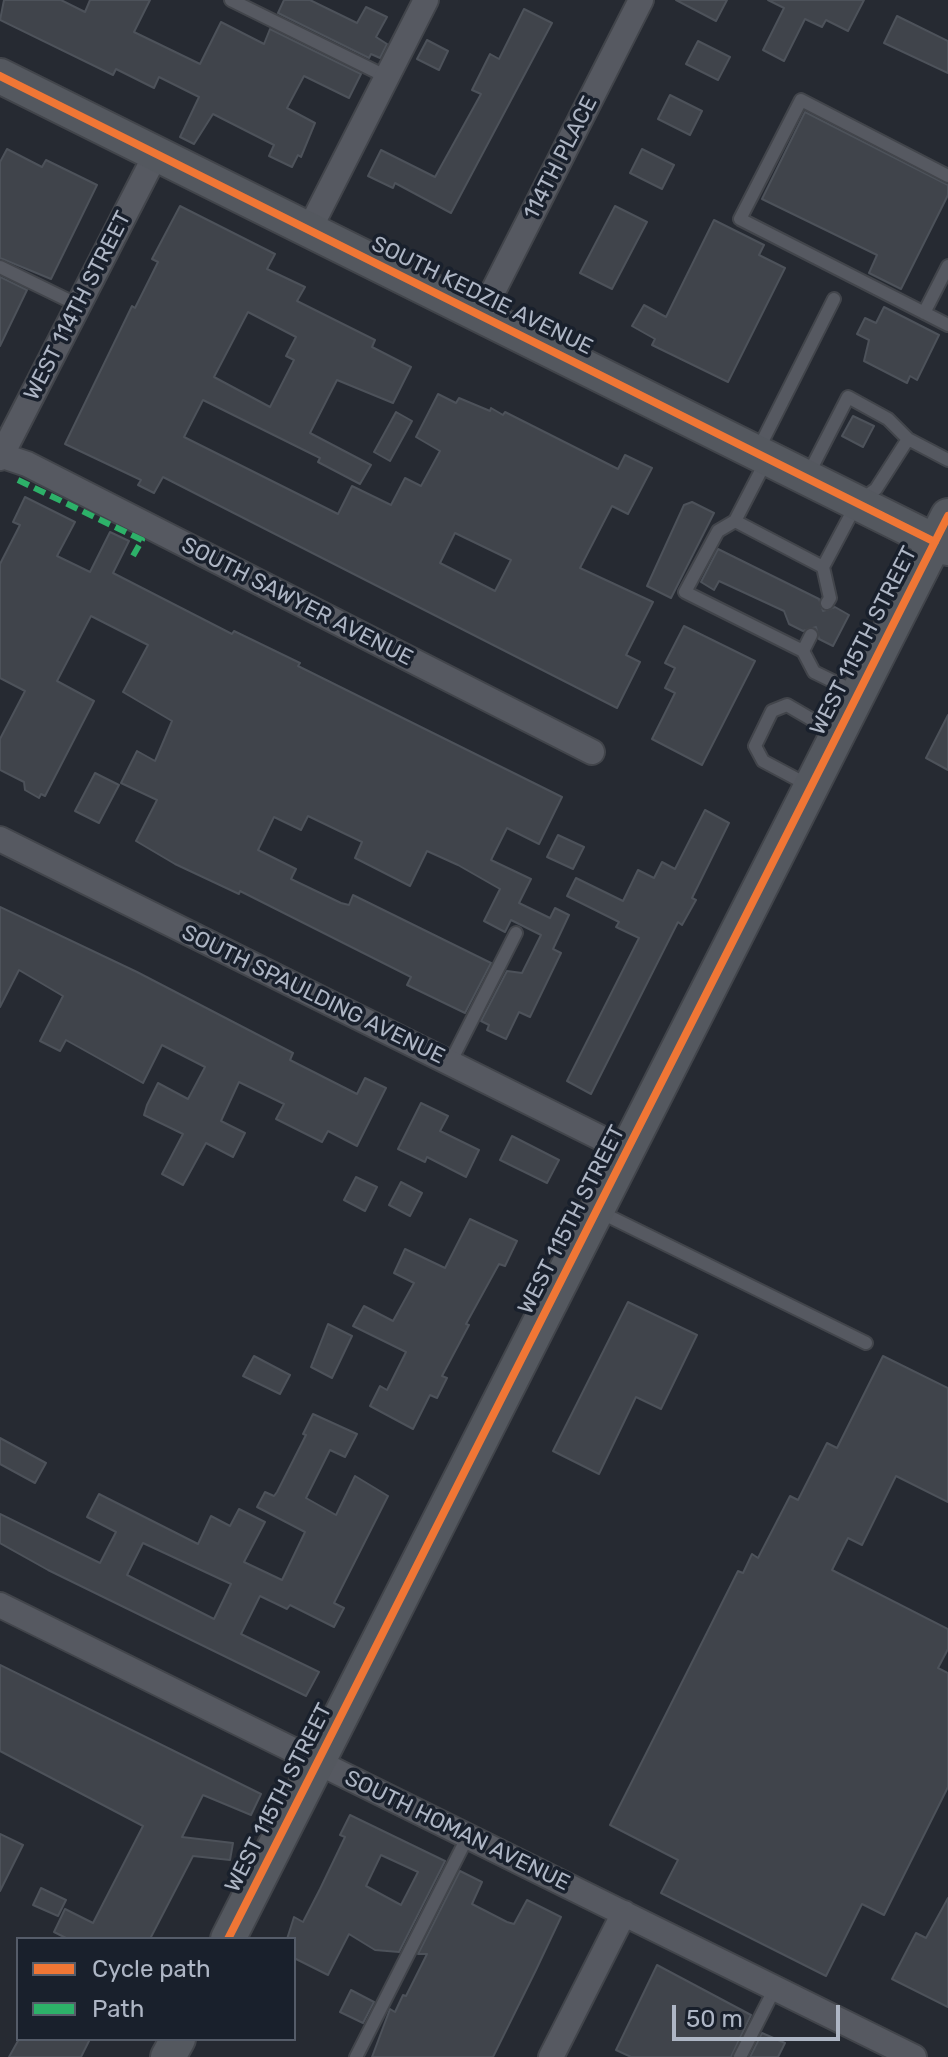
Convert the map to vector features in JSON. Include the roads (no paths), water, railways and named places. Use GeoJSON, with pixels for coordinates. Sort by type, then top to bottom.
{"type":"FeatureCollection","features":[{"type":"Feature","properties":{"kind":"street"},"geometry":{"type":"LineString","coordinates":[[309,230],[426,0]]}},
{"type":"Feature","properties":{"kind":"street","name":"114TH PLACE"},"geometry":{"type":"LineString","coordinates":[[481,315],[631,3]]}},
{"type":"Feature","properties":{"kind":"street","name":"SOUTH KEDZIE AVENUE"},"geometry":{"type":"LineString","coordinates":[[0,76],[857,503],[944,536]]}},
{"type":"Feature","properties":{"kind":"street","name":"WEST 114TH STREET"},"geometry":{"type":"LineString","coordinates":[[0,456],[156,154]]}},
{"type":"Feature","properties":{"kind":"street","name":"SOUTH SAWYER AVENUE"},"geometry":{"type":"LineString","coordinates":[[0,456],[27,464],[592,752]]}},
{"type":"Feature","properties":{"kind":"street","name":"WEST 115TH STREET"},"geometry":{"type":"LineString","coordinates":[[229,1937],[837,735],[944,536]]}},
{"type":"Feature","properties":{"kind":"street","name":"SOUTH SPAULDING AVENUE"},"geometry":{"type":"LineString","coordinates":[[0,839],[627,1151]]}},
{"type":"Feature","properties":{"kind":"street","name":"SOUTH HOMAN AVENUE"},"geometry":{"type":"LineString","coordinates":[[0,1605],[914,2057]]}},
{"type":"Feature","properties":{"kind":"street"},"geometry":{"type":"LineString","coordinates":[[551,2057],[624,1913]]}},
{"type":"Feature","properties":{"kind":"lane"},"geometry":{"type":"LineString","coordinates":[[231,0],[387,77]]}},
{"type":"Feature","properties":{"kind":"lane"},"geometry":{"type":"LineString","coordinates":[[948,176],[801,100],[740,219],[948,325]]}},
{"type":"Feature","properties":{"kind":"lane"},"geometry":{"type":"LineString","coordinates":[[924,313],[948,266]]}},
{"type":"Feature","properties":{"kind":"lane"},"geometry":{"type":"LineString","coordinates":[[0,267],[78,305]]}},
{"type":"Feature","properties":{"kind":"lane"},"geometry":{"type":"LineString","coordinates":[[834,299],[735,521],[718,531],[685,592],[803,651],[814,672],[858,694]]}},
{"type":"Feature","properties":{"kind":"lane"},"geometry":{"type":"LineString","coordinates":[[806,478],[848,397],[888,419],[908,439],[948,460]]}},
{"type":"Feature","properties":{"kind":"lane"},"geometry":{"type":"LineString","coordinates":[[828,601],[823,567],[857,503],[876,489],[908,439]]}},
{"type":"Feature","properties":{"kind":"lane"},"geometry":{"type":"LineString","coordinates":[[735,521],[823,567]]}},
{"type":"Feature","properties":{"kind":"lane"},"geometry":{"type":"LineString","coordinates":[[803,651],[811,635]]}},
{"type":"Feature","properties":{"kind":"lane"},"geometry":{"type":"LineString","coordinates":[[811,787],[763,761],[755,746],[772,711],[787,705],[837,735]]}},
{"type":"Feature","properties":{"kind":"lane"},"geometry":{"type":"LineString","coordinates":[[450,1063],[516,933]]}},
{"type":"Feature","properties":{"kind":"lane"},"geometry":{"type":"LineString","coordinates":[[597,1210],[866,1343]]}},
{"type":"Feature","properties":{"kind":"lane"},"geometry":{"type":"LineString","coordinates":[[356,2057],[468,1836]]}},
{"type":"Feature","properties":{"kind":"lane"},"geometry":{"type":"LineString","coordinates":[[740,2057],[775,1988]]}}]}
